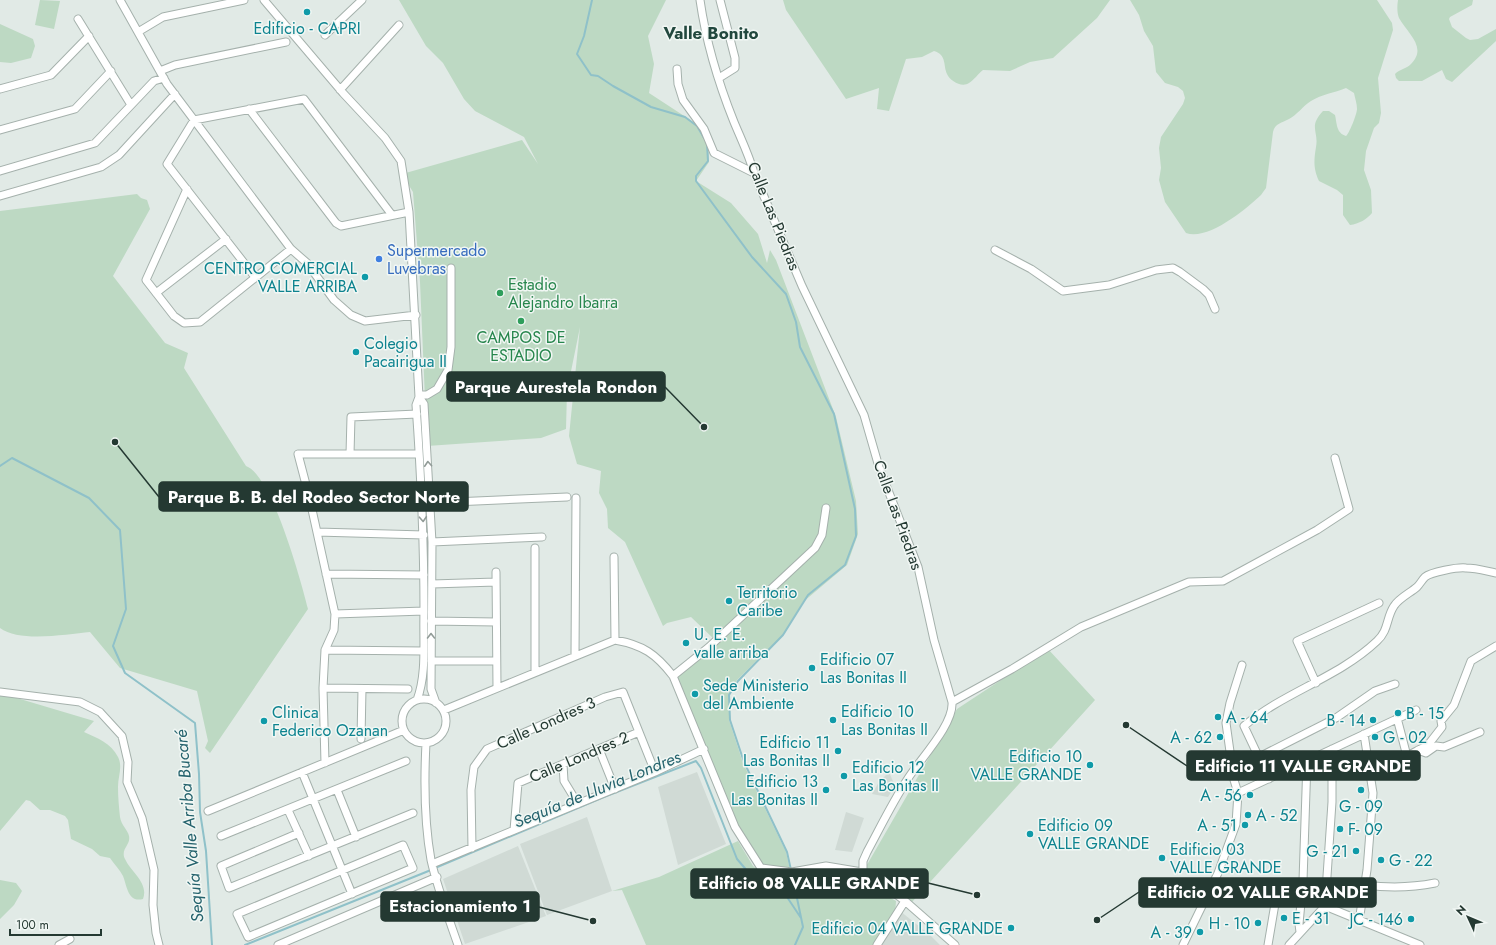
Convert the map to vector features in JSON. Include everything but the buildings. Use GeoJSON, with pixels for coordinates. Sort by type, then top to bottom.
{"type":"FeatureCollection","features":[{"type":"Feature","properties":{"kind":"street"},"geometry":{"type":"LineString","coordinates":[[120,0],[162,75],[175,94],[291,249],[307,263],[334,300],[351,315],[365,321],[416,315]]}},
{"type":"Feature","properties":{"kind":"street"},"geometry":{"type":"LineString","coordinates":[[138,32],[162,17],[244,0]]}},
{"type":"Feature","properties":{"kind":"street"},"geometry":{"type":"LineString","coordinates":[[264,0],[340,90],[385,138],[401,161],[409,212],[416,315],[419,396],[416,405],[424,535],[424,611],[421,688],[417,700],[407,708],[403,716],[404,730],[407,735],[419,743],[426,743],[438,738],[443,732],[446,722],[444,710],[436,702],[428,699],[417,700]]}},
{"type":"Feature","properties":{"kind":"street"},"geometry":{"type":"LineString","coordinates":[[325,35],[362,0]]}},
{"type":"Feature","properties":{"kind":"street","name":"Calle Las Piedras"},"geometry":{"type":"LineString","coordinates":[[700,0],[710,52],[718,78],[734,122],[749,154],[754,173],[802,286],[864,415],[879,467],[918,567],[934,640],[952,702]]}},
{"type":"Feature","properties":{"kind":"street"},"geometry":{"type":"LineString","coordinates":[[718,78],[735,68],[735,58],[720,0]]}},
{"type":"Feature","properties":{"kind":"street"},"geometry":{"type":"LineString","coordinates":[[78,18],[131,105]]}},
{"type":"Feature","properties":{"kind":"street"},"geometry":{"type":"LineString","coordinates":[[340,90],[399,25]]}},
{"type":"Feature","properties":{"kind":"street"},"geometry":{"type":"LineString","coordinates":[[0,89],[51,75],[89,36]]}},
{"type":"Feature","properties":{"kind":"street"},"geometry":{"type":"LineString","coordinates":[[0,171],[95,144],[154,81],[174,65],[286,42]]}},
{"type":"Feature","properties":{"kind":"street"},"geometry":{"type":"LineString","coordinates":[[677,69],[678,84],[683,100],[704,130],[714,153],[754,173]]}},
{"type":"Feature","properties":{"kind":"street"},"geometry":{"type":"LineString","coordinates":[[0,130],[75,109],[110,72]]}},
{"type":"Feature","properties":{"kind":"street"},"geometry":{"type":"LineString","coordinates":[[0,196],[101,167],[119,155],[175,94]]}},
{"type":"Feature","properties":{"kind":"street"},"geometry":{"type":"LineString","coordinates":[[255,277],[167,164],[194,120],[304,99],[392,215]]}},
{"type":"Feature","properties":{"kind":"street"},"geometry":{"type":"LineString","coordinates":[[249,109],[336,223],[341,226],[409,212]]}},
{"type":"Feature","properties":{"kind":"street"},"geometry":{"type":"LineString","coordinates":[[187,189],[146,280],[174,316],[184,323],[200,322],[291,249]]}},
{"type":"Feature","properties":{"kind":"street"},"geometry":{"type":"LineString","coordinates":[[156,293],[226,239]]}},
{"type":"Feature","properties":{"kind":"street"},"geometry":{"type":"LineString","coordinates":[[995,250],[1031,269],[1063,291],[1108,285],[1156,270],[1173,268],[1203,289],[1209,295],[1215,309]]}},
{"type":"Feature","properties":{"kind":"street"},"geometry":{"type":"LineString","coordinates":[[419,396],[427,395],[437,389],[448,370],[451,347],[451,268]]}},
{"type":"Feature","properties":{"kind":"street"},"geometry":{"type":"LineString","coordinates":[[419,396],[424,404],[431,503],[431,661],[432,689],[436,702]]}},
{"type":"Feature","properties":{"kind":"street"},"geometry":{"type":"LineString","coordinates":[[350,454],[351,417],[417,414]]}},
{"type":"Feature","properties":{"kind":"street"},"geometry":{"type":"LineString","coordinates":[[325,763],[325,650],[334,630],[335,614],[309,496],[298,454],[419,454]]}},
{"type":"Feature","properties":{"kind":"street"},"geometry":{"type":"LineString","coordinates":[[863,873],[863,860],[867,852],[907,780],[943,729],[953,708],[952,702],[1012,669],[1081,627],[1189,582],[1223,581],[1317,530],[1349,509],[1335,458]]}},
{"type":"Feature","properties":{"kind":"street"},"geometry":{"type":"LineString","coordinates":[[309,496],[421,492]]}},
{"type":"Feature","properties":{"kind":"street"},"geometry":{"type":"LineString","coordinates":[[431,503],[567,497]]}},
{"type":"Feature","properties":{"kind":"street"},"geometry":{"type":"LineString","coordinates":[[575,655],[576,498]]}},
{"type":"Feature","properties":{"kind":"street"},"geometry":{"type":"LineString","coordinates":[[673,676],[709,647],[814,548],[822,535],[826,508]]}},
{"type":"Feature","properties":{"kind":"street"},"geometry":{"type":"LineString","coordinates":[[317,532],[424,535]]}},
{"type":"Feature","properties":{"kind":"street"},"geometry":{"type":"LineString","coordinates":[[432,542],[542,537]]}},
{"type":"Feature","properties":{"kind":"street"},"geometry":{"type":"LineString","coordinates":[[535,548],[535,672]]}},
{"type":"Feature","properties":{"kind":"street"},"geometry":{"type":"LineString","coordinates":[[614,557],[615,640]]}},
{"type":"Feature","properties":{"kind":"street"},"geometry":{"type":"LineString","coordinates":[[1269,779],[1244,726],[1260,712],[1316,683],[1356,658],[1378,640],[1388,626],[1394,605],[1418,586],[1426,577],[1442,571],[1465,568],[1496,573]]}},
{"type":"Feature","properties":{"kind":"street"},"geometry":{"type":"LineString","coordinates":[[496,572],[497,688]]}},
{"type":"Feature","properties":{"kind":"street"},"geometry":{"type":"LineString","coordinates":[[326,574],[424,575]]}},
{"type":"Feature","properties":{"kind":"street"},"geometry":{"type":"LineString","coordinates":[[432,584],[496,582]]}},
{"type":"Feature","properties":{"kind":"street"},"geometry":{"type":"LineString","coordinates":[[1316,683],[1297,642],[1379,603]]}},
{"type":"Feature","properties":{"kind":"street"},"geometry":{"type":"LineString","coordinates":[[335,614],[424,611]]}},
{"type":"Feature","properties":{"kind":"street"},"geometry":{"type":"LineString","coordinates":[[431,621],[496,622]]}},
{"type":"Feature","properties":{"kind":"street"},"geometry":{"type":"LineString","coordinates":[[444,710],[575,655],[615,640],[633,643],[645,649],[661,661],[673,676],[735,827],[761,868],[792,872],[826,866],[863,873],[882,883],[955,945]]}},
{"type":"Feature","properties":{"kind":"street"},"geometry":{"type":"LineString","coordinates":[[1407,756],[1428,745],[1442,727],[1441,721],[1454,705],[1471,661],[1496,646]]}},
{"type":"Feature","properties":{"kind":"street"},"geometry":{"type":"LineString","coordinates":[[325,650],[423,651]]}},
{"type":"Feature","properties":{"kind":"street"},"geometry":{"type":"LineString","coordinates":[[431,661],[496,661]]}},
{"type":"Feature","properties":{"kind":"street"},"geometry":{"type":"LineString","coordinates":[[1183,945],[1218,873],[1236,824],[1238,793],[1234,780],[1226,723],[1230,703],[1242,665]]}},
{"type":"Feature","properties":{"kind":"street"},"geometry":{"type":"LineString","coordinates":[[1259,757],[1336,718],[1375,691],[1395,684]]}},
{"type":"Feature","properties":{"kind":"street"},"geometry":{"type":"LineString","coordinates":[[324,688],[408,689]]}},
{"type":"Feature","properties":{"kind":"street"},"geometry":{"type":"LineString","coordinates":[[361,739],[362,689]]}},
{"type":"Feature","properties":{"kind":"street"},"geometry":{"type":"LineString","coordinates":[[0,692],[80,702],[100,712],[122,736],[128,762],[127,782],[142,818],[154,870],[153,905],[159,945]]}},
{"type":"Feature","properties":{"kind":"street","name":"Calle Londres 3"},"geometry":{"type":"LineString","coordinates":[[472,848],[471,790],[474,767],[487,749],[605,697],[623,692],[655,772]]}},
{"type":"Feature","properties":{"kind":"street"},"geometry":{"type":"LineString","coordinates":[[1238,793],[1416,710]]}},
{"type":"Feature","properties":{"kind":"street"},"geometry":{"type":"LineString","coordinates":[[1397,718],[1409,764]]}},
{"type":"Feature","properties":{"kind":"street"},"geometry":{"type":"LineString","coordinates":[[208,811],[404,730]]}},
{"type":"Feature","properties":{"kind":"street","name":"Calle Londres 2"},"geometry":{"type":"LineString","coordinates":[[514,830],[518,783],[639,732]]}},
{"type":"Feature","properties":{"kind":"street"},"geometry":{"type":"LineString","coordinates":[[1418,750],[1426,753],[1436,746],[1444,747],[1480,732]]}},
{"type":"Feature","properties":{"kind":"street"},"geometry":{"type":"LineString","coordinates":[[1358,921],[1365,886],[1373,793],[1364,734]]}},
{"type":"Feature","properties":{"kind":"street"},"geometry":{"type":"LineString","coordinates":[[426,743],[424,781],[426,820],[432,864],[458,945]]}},
{"type":"Feature","properties":{"kind":"street"},"geometry":{"type":"LineString","coordinates":[[599,749],[614,788]]}},
{"type":"Feature","properties":{"kind":"street"},"geometry":{"type":"LineString","coordinates":[[432,864],[655,772],[704,749]]}},
{"type":"Feature","properties":{"kind":"street"},"geometry":{"type":"LineString","coordinates":[[1289,945],[1326,906],[1332,802],[1332,749]]}},
{"type":"Feature","properties":{"kind":"street"},"geometry":{"type":"LineString","coordinates":[[221,836],[313,800],[406,761]]}},
{"type":"Feature","properties":{"kind":"street"},"geometry":{"type":"LineString","coordinates":[[1300,932],[1299,924],[1303,882],[1307,761]]}},
{"type":"Feature","properties":{"kind":"street"},"geometry":{"type":"LineString","coordinates":[[563,764],[564,780],[578,804]]}},
{"type":"Feature","properties":{"kind":"street"},"geometry":{"type":"LineString","coordinates":[[302,772],[352,894]]}},
{"type":"Feature","properties":{"kind":"street"},"geometry":{"type":"LineString","coordinates":[[337,790],[356,837]]}},
{"type":"Feature","properties":{"kind":"street"},"geometry":{"type":"LineString","coordinates":[[288,810],[309,856]]}},
{"type":"Feature","properties":{"kind":"street"},"geometry":{"type":"LineString","coordinates":[[299,833],[221,866],[229,888],[413,813]]}},
{"type":"Feature","properties":{"kind":"street"},"geometry":{"type":"LineString","coordinates":[[403,844],[413,868],[248,937],[237,914],[342,870],[403,844]]}},
{"type":"Feature","properties":{"kind":"street"},"geometry":{"type":"LineString","coordinates":[[278,945],[437,877]]}},
{"type":"Feature","properties":{"kind":"street"},"geometry":{"type":"LineString","coordinates":[[1365,886],[1412,888],[1435,883]]}},
{"type":"Feature","properties":{"kind":"street"},"geometry":{"type":"LineString","coordinates":[[1268,945],[1277,892]]}},
{"type":"Feature","properties":{"kind":"street"},"geometry":{"type":"LineString","coordinates":[[877,945],[905,901]]}},
{"type":"Feature","properties":{"kind":"street"},"geometry":{"type":"LineString","coordinates":[[1326,906],[1358,921],[1420,945]]}},
{"type":"Feature","properties":{"kind":"street"},"geometry":{"type":"LineString","coordinates":[[59,945],[70,939]]}},
{"type":"Feature","properties":{"kind":"shaded area"},"geometry":{"type":"Polygon","coordinates":[[[697,772],[726,844],[678,865],[658,787],[697,772]]]}},
{"type":"Feature","properties":{"kind":"shaded area"},"geometry":{"type":"Polygon","coordinates":[[[889,772],[895,786],[888,797],[872,794],[879,782],[889,772]]]}},
{"type":"Feature","properties":{"kind":"shaded area"},"geometry":{"type":"Polygon","coordinates":[[[846,812],[864,818],[852,852],[835,850],[846,812]]]}},
{"type":"Feature","properties":{"kind":"shaded area"},"geometry":{"type":"Polygon","coordinates":[[[587,817],[612,891],[547,915],[520,844],[587,817]]]}},
{"type":"Feature","properties":{"kind":"shaded area"},"geometry":{"type":"Polygon","coordinates":[[[518,846],[546,916],[465,944],[443,879],[518,846]]]}},
{"type":"Feature","properties":{"kind":"shaded area"},"geometry":{"type":"Polygon","coordinates":[[[900,911],[930,935],[940,945],[878,945],[900,911]]]}},
{"type":"Feature","properties":{"kind":"green space"},"geometry":{"type":"Polygon","coordinates":[[[40,0],[60,1],[54,29],[35,25],[40,0]]]}},
{"type":"Feature","properties":{"kind":"green space"},"geometry":{"type":"Polygon","coordinates":[[[399,0],[666,0],[648,36],[654,64],[649,93],[698,125],[708,142],[709,162],[696,181],[731,203],[758,234],[767,263],[770,250],[776,260],[836,417],[856,501],[858,534],[847,565],[803,602],[783,635],[737,680],[729,695],[729,720],[743,763],[786,852],[790,870],[761,867],[731,815],[676,677],[716,641],[691,617],[667,623],[663,626],[625,542],[608,528],[607,509],[599,493],[601,471],[577,464],[569,436],[580,327],[567,391],[566,429],[541,438],[427,446],[420,282],[413,192],[402,174],[522,140],[538,164],[524,137],[475,111],[464,99],[443,63],[426,46],[399,0]]]}},
{"type":"Feature","properties":{"kind":"green space"},"geometry":{"type":"Polygon","coordinates":[[[783,0],[1110,0],[1097,18],[1053,58],[1030,62],[1010,71],[983,70],[969,83],[963,85],[956,83],[949,77],[943,58],[934,51],[922,57],[906,59],[889,111],[877,109],[879,88],[846,99],[786,10],[783,0]]]}},
{"type":"Feature","properties":{"kind":"green space"},"geometry":{"type":"Polygon","coordinates":[[[1130,0],[1377,0],[1392,23],[1393,30],[1378,78],[1381,113],[1379,123],[1374,128],[1366,151],[1364,170],[1371,190],[1372,213],[1357,224],[1350,225],[1343,215],[1343,195],[1337,190],[1319,181],[1315,168],[1314,160],[1317,142],[1315,125],[1319,116],[1323,111],[1329,111],[1335,115],[1340,133],[1346,136],[1357,112],[1354,93],[1346,88],[1315,99],[1292,117],[1275,127],[1273,132],[1266,188],[1261,195],[1246,208],[1215,228],[1195,234],[1186,233],[1165,202],[1159,180],[1161,168],[1159,148],[1161,137],[1183,104],[1185,98],[1183,91],[1178,87],[1165,83],[1156,72],[1153,46],[1144,31],[1139,15],[1130,0]]]}},
{"type":"Feature","properties":{"kind":"green space"},"geometry":{"type":"Polygon","coordinates":[[[1398,0],[1473,0],[1472,5],[1450,17],[1449,19],[1452,27],[1470,40],[1478,39],[1496,29],[1496,41],[1452,82],[1446,79],[1442,70],[1422,81],[1399,81],[1395,74],[1411,64],[1416,58],[1417,46],[1399,18],[1397,9],[1398,0]]]}},
{"type":"Feature","properties":{"kind":"green space"},"geometry":{"type":"Polygon","coordinates":[[[0,24],[33,39],[35,46],[31,58],[11,63],[0,62],[0,24]]]}},
{"type":"Feature","properties":{"kind":"green space"},"geometry":{"type":"Polygon","coordinates":[[[137,194],[141,198],[147,200],[150,209],[113,276],[165,343],[188,353],[184,368],[246,466],[256,474],[266,488],[284,530],[308,609],[210,753],[205,748],[208,741],[197,691],[120,668],[90,632],[57,636],[31,636],[9,633],[0,628],[0,211],[137,194]]]}},
{"type":"Feature","properties":{"kind":"green space"},"geometry":{"type":"Polygon","coordinates":[[[1048,649],[1095,700],[912,902],[864,870],[957,709],[1048,649]]]}},
{"type":"Feature","properties":{"kind":"green space"},"geometry":{"type":"Polygon","coordinates":[[[0,693],[94,721],[84,732],[108,745],[118,757],[120,768],[118,787],[120,817],[129,839],[124,856],[142,883],[144,888],[143,899],[138,900],[131,896],[123,876],[110,858],[100,856],[92,849],[71,839],[68,820],[65,816],[50,810],[40,810],[30,801],[26,800],[0,831],[0,693]]]}},
{"type":"Feature","properties":{"kind":"green space"},"geometry":{"type":"Polygon","coordinates":[[[738,841],[753,866],[759,871],[790,874],[834,874],[855,878],[896,901],[895,915],[877,945],[646,945],[622,890],[612,891],[659,877],[738,841]]]}},
{"type":"Feature","properties":{"kind":"green space"},"geometry":{"type":"Polygon","coordinates":[[[0,880],[16,883],[22,891],[14,905],[0,919],[0,880]]]}},
{"type":"Feature","properties":{"kind":"waterway"},"geometry":{"type":"LineString","coordinates":[[592,0],[584,36],[577,54],[591,75],[598,76],[651,107],[685,117],[697,126],[704,138]]}},
{"type":"Feature","properties":{"kind":"waterway"},"geometry":{"type":"LineString","coordinates":[[707,144],[708,161],[696,176],[696,181],[752,257],[786,294],[796,322],[800,347],[834,414],[855,509],[856,536],[845,565],[808,595],[783,635],[738,681],[729,695],[730,720],[744,762],[787,852],[791,870]]}},
{"type":"Feature","properties":{"kind":"waterway","name":"Sequía Valle Arriba Bucaré"},"geometry":{"type":"LineString","coordinates":[[0,466],[12,458],[89,498],[120,530],[126,609],[113,646],[125,673],[195,723],[200,812],[206,851],[212,945]]}},
{"type":"Feature","properties":{"kind":"waterway","name":"Sequía de Lluvia Londres"},"geometry":{"type":"LineString","coordinates":[[435,868],[604,797],[696,761],[701,768],[737,859],[755,880],[783,891],[801,918]]}},
{"type":"Feature","properties":{"kind":"waterway","name":"Sequía Valle Arriba Bucaré"},"geometry":{"type":"LineString","coordinates":[[245,945],[431,870]]}},
{"type":"Feature","properties":{"kind":"waterway","name":"Sequía de Lluvia Londres"},"geometry":{"type":"LineString","coordinates":[[792,874],[803,927],[795,945]]}},
{"type":"Feature","properties":{"kind":"place","name":"Edificio - CAPRI"},"geometry":{"type":"Point","coordinates":[307,12]}},
{"type":"Feature","properties":{"kind":"place","name":"Supermercado Luvebras"},"geometry":{"type":"Point","coordinates":[379,259]}},
{"type":"Feature","properties":{"kind":"place","name":"CENTRO COMERCIAL VALLE ARRIBA"},"geometry":{"type":"Point","coordinates":[365,277]}},
{"type":"Feature","properties":{"kind":"place","name":"Estadio Alejandro Ibarra"},"geometry":{"type":"Point","coordinates":[500,293]}},
{"type":"Feature","properties":{"kind":"place","name":"CAMPOS DE ESTADIO"},"geometry":{"type":"Point","coordinates":[521,321]}},
{"type":"Feature","properties":{"kind":"place","name":"Colegio Pacairigua II"},"geometry":{"type":"Point","coordinates":[356,352]}},
{"type":"Feature","properties":{"kind":"place","name":"Parque Aurestela Rondon"},"geometry":{"type":"Point","coordinates":[704,427]}},
{"type":"Feature","properties":{"kind":"place","name":"Parque B. B. del Rodeo Sector Norte"},"geometry":{"type":"Point","coordinates":[115,442]}},
{"type":"Feature","properties":{"kind":"place","name":"Territorio Caribe"},"geometry":{"type":"Point","coordinates":[729,601]}},
{"type":"Feature","properties":{"kind":"place","name":"U. E. E. valle arriba"},"geometry":{"type":"Point","coordinates":[686,643]}},
{"type":"Feature","properties":{"kind":"place","name":"Edificio 07 Las Bonitas II"},"geometry":{"type":"Point","coordinates":[812,668]}},
{"type":"Feature","properties":{"kind":"place","name":"Sede Ministerio del Ambiente"},"geometry":{"type":"Point","coordinates":[695,694]}},
{"type":"Feature","properties":{"kind":"place","name":"B - 15"},"geometry":{"type":"Point","coordinates":[1398,713]}},
{"type":"Feature","properties":{"kind":"place","name":"A - 64"},"geometry":{"type":"Point","coordinates":[1218,717]}},
{"type":"Feature","properties":{"kind":"place","name":"Edificio 10 Las Bonitas II"},"geometry":{"type":"Point","coordinates":[833,720]}},
{"type":"Feature","properties":{"kind":"place","name":"B - 14"},"geometry":{"type":"Point","coordinates":[1373,720]}},
{"type":"Feature","properties":{"kind":"place","name":"Clinica Federico Ozanan"},"geometry":{"type":"Point","coordinates":[264,721]}},
{"type":"Feature","properties":{"kind":"place","name":"Edificio 11 VALLE GRANDE"},"geometry":{"type":"Point","coordinates":[1126,725]}},
{"type":"Feature","properties":{"kind":"place","name":"A - 62"},"geometry":{"type":"Point","coordinates":[1220,737]}},
{"type":"Feature","properties":{"kind":"place","name":"G - 02"},"geometry":{"type":"Point","coordinates":[1375,737]}},
{"type":"Feature","properties":{"kind":"place","name":"Edificio 11 Las Bonitas II"},"geometry":{"type":"Point","coordinates":[838,751]}},
{"type":"Feature","properties":{"kind":"place","name":"Edificio 10 VALLE GRANDE"},"geometry":{"type":"Point","coordinates":[1090,765]}},
{"type":"Feature","properties":{"kind":"place","name":"Edificio 12 Las Bonitas II"},"geometry":{"type":"Point","coordinates":[844,776]}},
{"type":"Feature","properties":{"kind":"place","name":"Edificio 13 Las Bonitas II"},"geometry":{"type":"Point","coordinates":[826,790]}},
{"type":"Feature","properties":{"kind":"place","name":"G - 09"},"geometry":{"type":"Point","coordinates":[1361,790]}},
{"type":"Feature","properties":{"kind":"place","name":"A - 56"},"geometry":{"type":"Point","coordinates":[1250,795]}},
{"type":"Feature","properties":{"kind":"place","name":"A - 52"},"geometry":{"type":"Point","coordinates":[1248,815]}},
{"type":"Feature","properties":{"kind":"place","name":"A - 51"},"geometry":{"type":"Point","coordinates":[1245,825]}},
{"type":"Feature","properties":{"kind":"place","name":"F- 09"},"geometry":{"type":"Point","coordinates":[1340,829]}},
{"type":"Feature","properties":{"kind":"place","name":"Edificio 09 VALLE GRANDE"},"geometry":{"type":"Point","coordinates":[1030,834]}},
{"type":"Feature","properties":{"kind":"place","name":"G - 21"},"geometry":{"type":"Point","coordinates":[1356,851]}},
{"type":"Feature","properties":{"kind":"place","name":"Edificio 03 VALLE GRANDE"},"geometry":{"type":"Point","coordinates":[1162,858]}},
{"type":"Feature","properties":{"kind":"place","name":"G - 22"},"geometry":{"type":"Point","coordinates":[1381,860]}},
{"type":"Feature","properties":{"kind":"place","name":"Edificio 08 VALLE GRANDE"},"geometry":{"type":"Point","coordinates":[977,895]}},
{"type":"Feature","properties":{"kind":"place","name":"E - 31"},"geometry":{"type":"Point","coordinates":[1284,918]}},
{"type":"Feature","properties":{"kind":"place","name":"JC - 146"},"geometry":{"type":"Point","coordinates":[1411,919]}},
{"type":"Feature","properties":{"kind":"place","name":"Edificio 02 VALLE GRANDE"},"geometry":{"type":"Point","coordinates":[1097,920]}},
{"type":"Feature","properties":{"kind":"place","name":"Estacionamiento 1"},"geometry":{"type":"Point","coordinates":[593,921]}},
{"type":"Feature","properties":{"kind":"place","name":"H - 10"},"geometry":{"type":"Point","coordinates":[1258,923]}},
{"type":"Feature","properties":{"kind":"place","name":"Edificio 04 VALLE GRANDE"},"geometry":{"type":"Point","coordinates":[1011,928]}},
{"type":"Feature","properties":{"kind":"place","name":"A - 39"},"geometry":{"type":"Point","coordinates":[1200,932]}},
{"type":"Feature","properties":{"kind":"district","name":"Valle Bonito"},"geometry":{"type":"Point","coordinates":[711,33]}}]}
